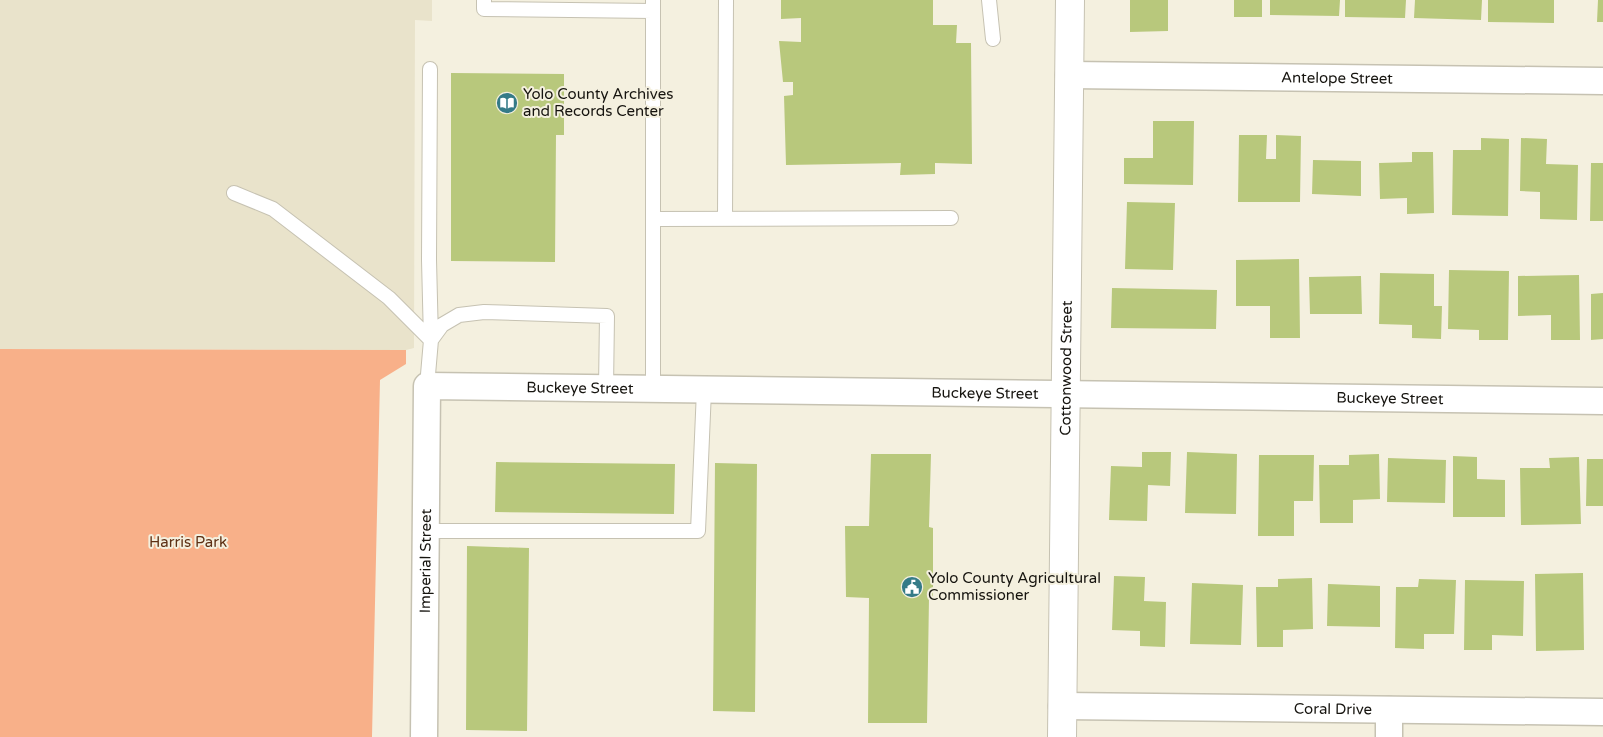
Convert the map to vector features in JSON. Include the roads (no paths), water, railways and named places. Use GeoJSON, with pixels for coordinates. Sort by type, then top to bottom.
{"type":"FeatureCollection","features":[{"type":"Feature","properties":{"kind":"street","name":"Cottonwood Street"},"geometry":{"type":"LineString","coordinates":[[1062,737],[1070,0]]}},
{"type":"Feature","properties":{"kind":"street","name":"Antelope Street"},"geometry":{"type":"LineString","coordinates":[[1069,75],[1603,81]]}},
{"type":"Feature","properties":{"kind":"street","name":"Buckeye Street"},"geometry":{"type":"LineString","coordinates":[[427,386],[1603,401]]}},
{"type":"Feature","properties":{"kind":"street","name":"Imperial Street"},"geometry":{"type":"LineString","coordinates":[[424,737],[427,386]]}},
{"type":"Feature","properties":{"kind":"street","name":"Coral Drive"},"geometry":{"type":"LineString","coordinates":[[1062,706],[1603,712]]}},
{"type":"Feature","properties":{"kind":"street"},"geometry":{"type":"LineString","coordinates":[[1389,710],[1389,737]]}},
{"type":"Feature","properties":{"kind":"lane"},"geometry":{"type":"LineString","coordinates":[[484,0],[484,9],[653,5],[653,389]]}},
{"type":"Feature","properties":{"kind":"lane"},"geometry":{"type":"LineString","coordinates":[[725,218],[726,0]]}},
{"type":"Feature","properties":{"kind":"lane"},"geometry":{"type":"LineString","coordinates":[[989,0],[992,39]]}},
{"type":"Feature","properties":{"kind":"lane"},"geometry":{"type":"LineString","coordinates":[[427,386],[431,340],[429,260],[430,69]]}},
{"type":"Feature","properties":{"kind":"lane"},"geometry":{"type":"LineString","coordinates":[[234,193],[273,209],[389,298],[431,340]]}},
{"type":"Feature","properties":{"kind":"lane"},"geometry":{"type":"LineString","coordinates":[[653,219],[951,218]]}},
{"type":"Feature","properties":{"kind":"lane"},"geometry":{"type":"LineString","coordinates":[[431,340],[442,325],[459,315],[484,312],[607,316],[606,388]]}},
{"type":"Feature","properties":{"kind":"lane"},"geometry":{"type":"LineString","coordinates":[[426,531],[698,531],[704,390]]}},
{"type":"Feature","properties":{"kind":"place","name":"Yolo County Archives and Records Center"},"geometry":{"type":"Point","coordinates":[507,103]}},
{"type":"Feature","properties":{"kind":"place","name":"Yolo County Agricultural Commissioner"},"geometry":{"type":"Point","coordinates":[912,587]}},
{"type":"Feature","properties":{"kind":"park label","name":"Harris Park"},"geometry":{"type":"Point","coordinates":[188,542]}}]}
